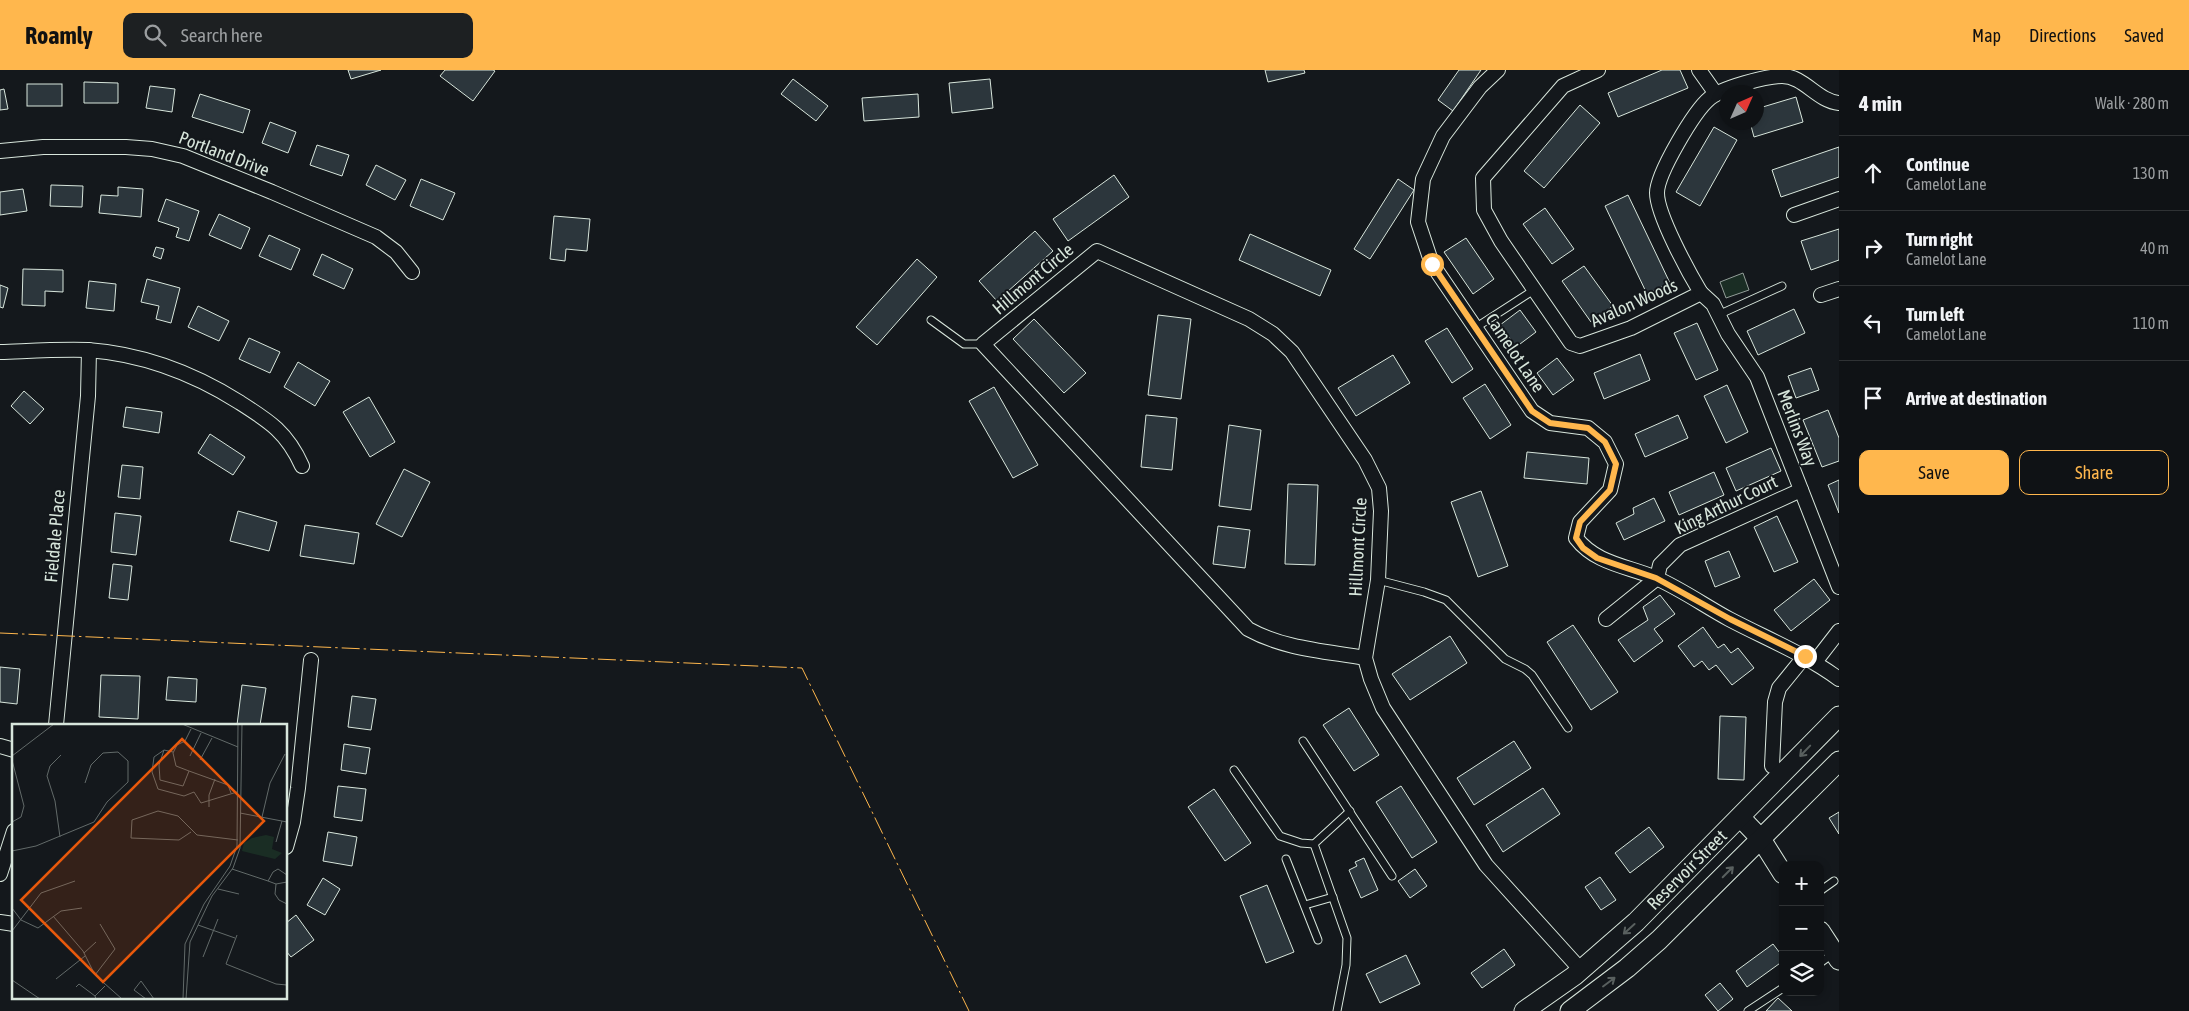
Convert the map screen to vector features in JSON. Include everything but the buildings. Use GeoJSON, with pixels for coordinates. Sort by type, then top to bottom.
{"type":"FeatureCollection","features":[{"type":"Feature","properties":{"kind":"main road","name":"Reservoir Street"},"geometry":{"type":"LineString","coordinates":[[1524,1011],[1581,970],[1636,922],[1839,716]]}},
{"type":"Feature","properties":{"kind":"main road","name":"Reservoir Street"},"geometry":{"type":"LineString","coordinates":[[1570,1011],[1627,968],[1659,940],[1839,760]]}},
{"type":"Feature","properties":{"kind":"main road"},"geometry":{"type":"LineString","coordinates":[[1740,817],[1761,839],[1779,868]]}},
{"type":"Feature","properties":{"kind":"main road"},"geometry":{"type":"LineString","coordinates":[[1824,941],[1831,959]]}},
{"type":"Feature","properties":{"kind":"street","name":"Camelot Lane"},"geometry":{"type":"LineString","coordinates":[[1498,70],[1480,87],[1443,136],[1423,179],[1418,222],[1432,264],[1532,411],[1550,423],[1588,428],[1605,442],[1616,464],[1610,490],[1580,522],[1576,538],[1597,558],[1656,578],[1730,619],[1810,659],[1839,680]]}},
{"type":"Feature","properties":{"kind":"street","name":"Avalon Woods"},"geometry":{"type":"LineString","coordinates":[[1598,70],[1562,86],[1483,178],[1484,210],[1501,240],[1571,343],[1580,346],[1631,328],[1701,293],[1688,272],[1663,216],[1657,194],[1658,181],[1662,171],[1703,105],[1716,94],[1769,78],[1787,76],[1804,84],[1826,100],[1839,103]]}},
{"type":"Feature","properties":{"kind":"street"},"geometry":{"type":"LineString","coordinates":[[1699,70],[1716,94]]}},
{"type":"Feature","properties":{"kind":"street","name":"Portland Drive"},"geometry":{"type":"LineString","coordinates":[[0,151],[43,147],[131,148],[157,150],[183,156],[376,237],[396,252],[412,272]]}},
{"type":"Feature","properties":{"kind":"street"},"geometry":{"type":"LineString","coordinates":[[1794,215],[1839,199]]}},
{"type":"Feature","properties":{"kind":"street","name":"Hillmont Circle"},"geometry":{"type":"LineString","coordinates":[[984,344],[1096,251],[1249,319],[1274,334],[1292,352],[1365,460],[1379,488],[1381,510],[1378,580],[1366,658],[1371,679],[1383,708],[1486,865],[1581,970]]}},
{"type":"Feature","properties":{"kind":"street"},"geometry":{"type":"LineString","coordinates":[[1821,295],[1839,289]]}},
{"type":"Feature","properties":{"kind":"street","name":"Merlins Way"},"geometry":{"type":"LineString","coordinates":[[1701,293],[1713,304],[1728,334],[1757,377],[1839,586]]}},
{"type":"Feature","properties":{"kind":"street"},"geometry":{"type":"LineString","coordinates":[[984,344],[1248,629],[1266,640],[1366,658]]}},
{"type":"Feature","properties":{"kind":"street"},"geometry":{"type":"LineString","coordinates":[[0,352],[89,350],[157,363],[214,388],[249,408],[281,432],[292,444],[302,466]]}},
{"type":"Feature","properties":{"kind":"street","name":"Fieldale Place"},"geometry":{"type":"LineString","coordinates":[[56,724],[88,396],[89,350]]}},
{"type":"Feature","properties":{"kind":"street","name":"King Arthur Court"},"geometry":{"type":"LineString","coordinates":[[1606,619],[1656,578],[1660,565],[1680,545],[1801,490]]}},
{"type":"Feature","properties":{"kind":"street"},"geometry":{"type":"LineString","coordinates":[[1772,766],[1775,702],[1779,688],[1839,631]]}},
{"type":"Feature","properties":{"kind":"street"},"geometry":{"type":"LineString","coordinates":[[288,840],[293,822],[298,788],[311,660]]}},
{"type":"Feature","properties":{"kind":"street"},"geometry":{"type":"LineString","coordinates":[[0,874],[12,837]]}},
{"type":"Feature","properties":{"kind":"lane"},"geometry":{"type":"LineString","coordinates":[[1718,315],[1782,286]]}},
{"type":"Feature","properties":{"kind":"lane"},"geometry":{"type":"LineString","coordinates":[[1475,328],[1534,290]]}},
{"type":"Feature","properties":{"kind":"lane"},"geometry":{"type":"LineString","coordinates":[[931,320],[964,344],[984,344]]}},
{"type":"Feature","properties":{"kind":"lane"},"geometry":{"type":"LineString","coordinates":[[1378,580],[1446,600],[1505,659],[1525,669],[1532,675],[1568,728]]}},
{"type":"Feature","properties":{"kind":"lane"},"geometry":{"type":"LineString","coordinates":[[1303,741],[1392,876]]}},
{"type":"Feature","properties":{"kind":"lane"},"geometry":{"type":"LineString","coordinates":[[1234,770],[1280,836],[1301,843],[1314,844],[1350,811]]}},
{"type":"Feature","properties":{"kind":"lane"},"geometry":{"type":"LineString","coordinates":[[1314,844],[1345,930],[1348,947],[1338,1011]]}},
{"type":"Feature","properties":{"kind":"lane"},"geometry":{"type":"LineString","coordinates":[[1286,859],[1318,940]]}},
{"type":"Feature","properties":{"kind":"lane"},"geometry":{"type":"LineString","coordinates":[[1824,888],[1834,881]]}},
{"type":"Feature","properties":{"kind":"lane"},"geometry":{"type":"LineString","coordinates":[[1305,905],[1333,897]]}},
{"type":"Feature","properties":{"kind":"lane"},"geometry":{"type":"LineString","coordinates":[[1748,1011],[1779,991]]}},
{"type":"Feature","properties":{"kind":"green space"},"geometry":{"type":"Polygon","coordinates":[[[1743,273],[1749,290],[1726,298],[1720,282],[1743,273]]]}},
{"type":"Feature","properties":{"kind":"power"},"geometry":{"type":"LineString","coordinates":[[0,633],[802,668],[969,1011]]}},
{"type":"Feature","properties":{"kind":"route"},"geometry":{"type":"LineString","coordinates":[[1432,264],[1532,411],[1550,423],[1588,428],[1605,442],[1616,464],[1610,490],[1580,522],[1576,538],[1583,548],[1597,558],[1656,578],[1730,619],[1805,656]]}}]}
